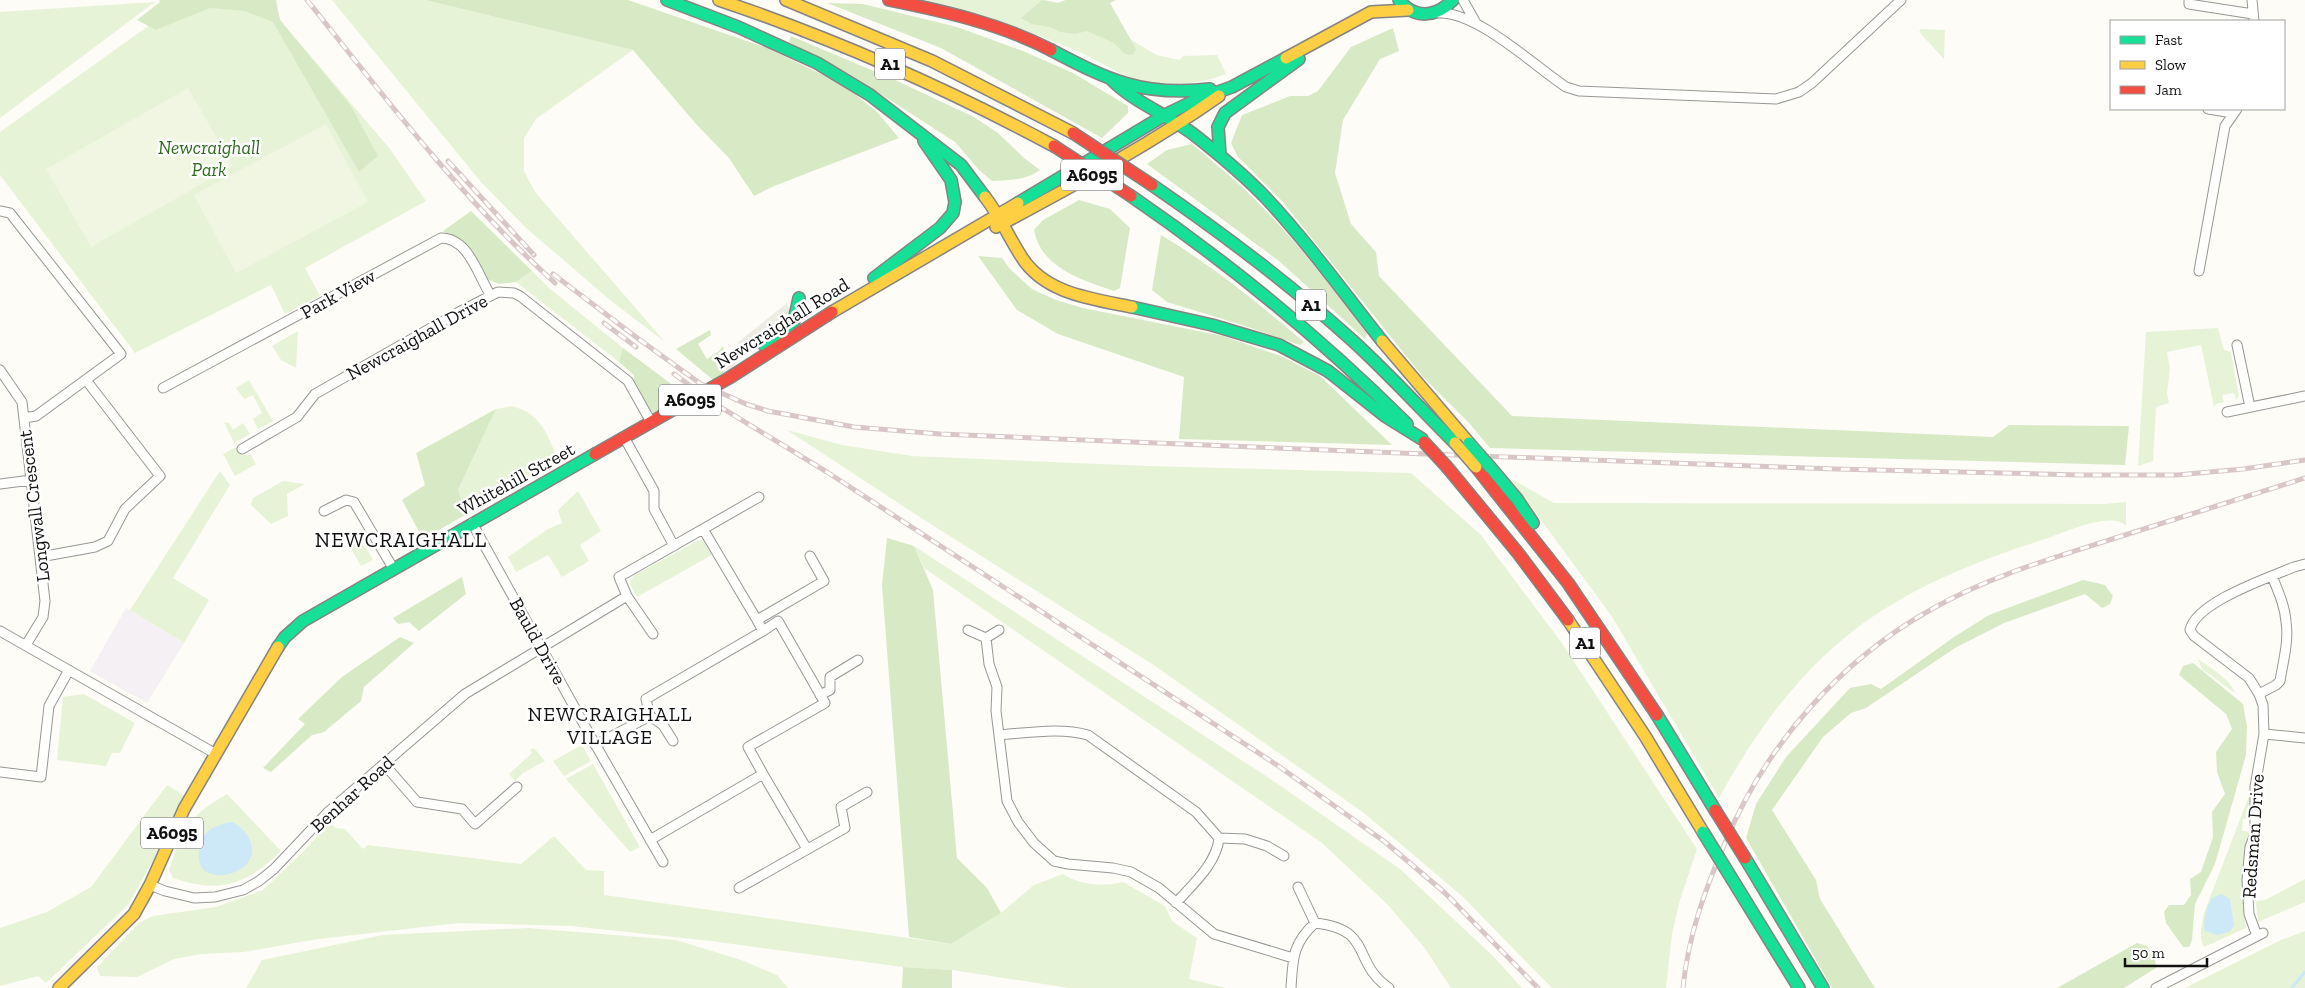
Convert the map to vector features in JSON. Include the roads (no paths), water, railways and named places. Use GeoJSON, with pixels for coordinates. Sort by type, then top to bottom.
{"type":"FeatureCollection","features":[{"type":"Feature","properties":{"kind":"main road"},"geometry":{"type":"LineString","coordinates":[[667,0],[738,27],[818,63],[870,96],[944,150],[961,165],[1001,219],[1021,257],[1032,270],[1051,285],[1076,295],[1220,327],[1279,345],[1328,371],[1384,416],[1423,440]]}},
{"type":"Feature","properties":{"kind":"main road","name":"A1"},"geometry":{"type":"LineString","coordinates":[[719,0],[809,31],[901,68],[1000,116],[1054,146],[1211,251],[1338,356],[1423,440],[1447,467],[1511,541],[1579,633],[1633,716],[1799,988]]}},
{"type":"Feature","properties":{"kind":"main road","name":"A1"},"geometry":{"type":"LineString","coordinates":[[786,0],[910,50],[1012,100],[1073,133],[1152,184],[1245,251],[1311,305],[1368,356],[1455,443],[1559,570],[1637,683],[1824,988]]}},
{"type":"Feature","properties":{"kind":"main road"},"geometry":{"type":"LineString","coordinates":[[889,0],[943,12],[1029,39],[1112,80],[1143,88],[1194,92],[1254,76]]}},
{"type":"Feature","properties":{"kind":"main road","name":"Newcraighall Road"},"geometry":{"type":"LineString","coordinates":[[1001,219],[1165,115],[1198,99],[1232,87],[1327,37],[1371,12],[1380,0]]}},
{"type":"Feature","properties":{"kind":"main road"},"geometry":{"type":"LineString","coordinates":[[1399,0],[1408,10]]}},
{"type":"Feature","properties":{"kind":"main road"},"geometry":{"type":"LineString","coordinates":[[1439,13],[1448,7],[1453,0]]}},
{"type":"Feature","properties":{"kind":"main road","name":"Newcraighall Road"},"geometry":{"type":"LineString","coordinates":[[1371,12],[1408,10],[1420,15],[1439,13]]}},
{"type":"Feature","properties":{"kind":"main road"},"geometry":{"type":"LineString","coordinates":[[1220,155],[1218,127],[1225,113],[1266,85],[1327,37]]}},
{"type":"Feature","properties":{"kind":"main road"},"geometry":{"type":"LineString","coordinates":[[1112,80],[1123,91],[1179,124],[1220,155],[1283,217],[1387,348],[1517,499],[1559,570]]}},
{"type":"Feature","properties":{"kind":"main road","name":"Newcraighall Road"},"geometry":{"type":"LineString","coordinates":[[651,422],[752,364],[812,323],[906,268],[1118,161],[1179,124],[1232,87]]}},
{"type":"Feature","properties":{"kind":"main road"},"geometry":{"type":"LineString","coordinates":[[852,299],[865,284],[940,228],[952,213],[954,191],[949,176],[917,132]]}},
{"type":"Feature","properties":{"kind":"main road"},"geometry":{"type":"LineString","coordinates":[[752,364],[759,348],[794,321],[799,298]]}},
{"type":"Feature","properties":{"kind":"main road","name":"Whitehill Street"},"geometry":{"type":"LineString","coordinates":[[58,988],[134,914],[150,885],[171,835],[259,678],[290,631],[303,621],[393,568],[651,422]]}},
{"type":"Feature","properties":{"kind":"street"},"geometry":{"type":"LineString","coordinates":[[1463,0],[1476,22]]}},
{"type":"Feature","properties":{"kind":"street"},"geometry":{"type":"LineString","coordinates":[[1439,13],[1455,15],[1476,22],[1559,82],[1579,91],[1776,99],[1799,92],[1812,84],[1901,0]]}},
{"type":"Feature","properties":{"kind":"street"},"geometry":{"type":"LineString","coordinates":[[2189,0],[2188,4],[2253,18],[2252,0]]}},
{"type":"Feature","properties":{"kind":"street"},"geometry":{"type":"LineString","coordinates":[[2199,271],[2225,126],[2235,111],[2222,110]]}},
{"type":"Feature","properties":{"kind":"street"},"geometry":{"type":"LineString","coordinates":[[2,211],[10,213],[121,354],[36,416],[24,418]]}},
{"type":"Feature","properties":{"kind":"street","name":"Park View"},"geometry":{"type":"LineString","coordinates":[[163,388],[441,238],[449,238],[463,247],[491,296]]}},
{"type":"Feature","properties":{"kind":"street","name":"Newcraighall Drive"},"geometry":{"type":"LineString","coordinates":[[242,449],[297,417],[315,394],[491,296],[505,292],[520,296],[628,381],[651,422]]}},
{"type":"Feature","properties":{"kind":"street"},"geometry":{"type":"LineString","coordinates":[[2237,346],[2250,407]]}},
{"type":"Feature","properties":{"kind":"street","name":"Longwall Crescent"},"geometry":{"type":"LineString","coordinates":[[0,370],[22,402],[45,601],[43,616],[26,645]]}},
{"type":"Feature","properties":{"kind":"street"},"geometry":{"type":"LineString","coordinates":[[40,557],[95,548],[108,541],[125,508],[160,476],[86,380]]}},
{"type":"Feature","properties":{"kind":"street"},"geometry":{"type":"LineString","coordinates":[[2227,412],[2305,396]]}},
{"type":"Feature","properties":{"kind":"street"},"geometry":{"type":"LineString","coordinates":[[624,437],[654,491],[654,509],[674,546]]}},
{"type":"Feature","properties":{"kind":"street"},"geometry":{"type":"LineString","coordinates":[[0,484],[31,480]]}},
{"type":"Feature","properties":{"kind":"street"},"geometry":{"type":"LineString","coordinates":[[653,634],[627,596],[619,577],[759,497]]}},
{"type":"Feature","properties":{"kind":"street"},"geometry":{"type":"LineString","coordinates":[[324,510],[342,501],[351,499],[393,568]]}},
{"type":"Feature","properties":{"kind":"street","name":"Bauld Drive"},"geometry":{"type":"LineString","coordinates":[[472,523],[595,745],[663,862]]}},
{"type":"Feature","properties":{"kind":"street"},"geometry":{"type":"LineString","coordinates":[[703,529],[762,631]]}},
{"type":"Feature","properties":{"kind":"street"},"geometry":{"type":"LineString","coordinates":[[757,620],[824,581],[810,556]]}},
{"type":"Feature","properties":{"kind":"street"},"geometry":{"type":"LineString","coordinates":[[2259,694],[2280,681],[2286,640],[2287,623],[2283,604],[2272,576],[2305,564]]}},
{"type":"Feature","properties":{"kind":"street","name":"Redsman Drive"},"geometry":{"type":"LineString","coordinates":[[2156,988],[2260,934],[2249,914],[2247,880],[2250,847],[2255,834],[2254,787],[2264,734],[2264,718],[2259,694],[2249,678],[2194,636],[2190,630],[2191,623],[2210,604],[2272,576]]}},
{"type":"Feature","properties":{"kind":"street","name":"Benhar Road"},"geometry":{"type":"LineString","coordinates":[[150,885],[165,891],[194,898],[229,895],[242,890],[274,869],[327,813],[465,694],[627,596]]}},
{"type":"Feature","properties":{"kind":"street"},"geometry":{"type":"LineString","coordinates":[[673,741],[663,725],[650,716],[646,699],[778,621],[825,703],[748,747],[807,849]]}},
{"type":"Feature","properties":{"kind":"street"},"geometry":{"type":"LineString","coordinates":[[968,630],[986,638]]}},
{"type":"Feature","properties":{"kind":"street"},"geometry":{"type":"LineString","coordinates":[[986,638],[999,630]]}},
{"type":"Feature","properties":{"kind":"street"},"geometry":{"type":"LineString","coordinates":[[0,631],[216,754]]}},
{"type":"Feature","properties":{"kind":"street"},"geometry":{"type":"LineString","coordinates":[[986,638],[989,664],[997,687],[996,711],[1007,801],[1018,822],[1034,843],[1054,861],[1131,872],[1159,888],[1214,934],[1293,958]]}},
{"type":"Feature","properties":{"kind":"street"},"geometry":{"type":"LineString","coordinates":[[820,695],[830,690],[830,677],[858,660]]}},
{"type":"Feature","properties":{"kind":"street"},"geometry":{"type":"LineString","coordinates":[[0,772],[41,777],[49,706],[69,670]]}},
{"type":"Feature","properties":{"kind":"street"},"geometry":{"type":"LineString","coordinates":[[595,745],[650,716]]}},
{"type":"Feature","properties":{"kind":"street"},"geometry":{"type":"LineString","coordinates":[[999,736],[1053,731],[1076,731],[1088,735],[1196,812],[1219,838],[1245,839],[1267,846],[1284,856]]}},
{"type":"Feature","properties":{"kind":"street"},"geometry":{"type":"LineString","coordinates":[[2264,734],[2305,738]]}},
{"type":"Feature","properties":{"kind":"street"},"geometry":{"type":"LineString","coordinates":[[384,764],[417,802],[462,809],[475,824],[517,787]]}},
{"type":"Feature","properties":{"kind":"street"},"geometry":{"type":"LineString","coordinates":[[650,840],[764,774]]}},
{"type":"Feature","properties":{"kind":"street"},"geometry":{"type":"LineString","coordinates":[[739,888],[845,828],[841,807],[867,792]]}},
{"type":"Feature","properties":{"kind":"street"},"geometry":{"type":"LineString","coordinates":[[1176,903],[1206,869],[1218,848],[1219,838]]}},
{"type":"Feature","properties":{"kind":"street"},"geometry":{"type":"LineString","coordinates":[[1298,887],[1315,923]]}},
{"type":"Feature","properties":{"kind":"street"},"geometry":{"type":"LineString","coordinates":[[1291,988],[1293,958],[1296,946],[1315,923]]}},
{"type":"Feature","properties":{"kind":"street"},"geometry":{"type":"LineString","coordinates":[[1315,923],[1328,924],[1350,933],[1359,942],[1371,972],[1389,988]]}},
{"type":"Feature","properties":{"kind":"water"},"geometry":{"type":"Polygon","coordinates":[[[231,822],[245,831],[248,836],[252,848],[250,859],[243,868],[232,873],[220,875],[204,871],[199,861],[199,849],[203,837],[212,829],[231,822]]]}},
{"type":"Feature","properties":{"kind":"water"},"geometry":{"type":"Polygon","coordinates":[[[2221,894],[2230,899],[2234,926],[2229,932],[2217,935],[2205,931],[2204,923],[2212,898],[2221,894]]]}},
{"type":"Feature","properties":{"kind":"waterway"},"geometry":{"type":"LineString","coordinates":[[2292,988],[2305,972]]}},
{"type":"Feature","properties":{"kind":"railway"},"geometry":{"type":"LineString","coordinates":[[307,0],[425,147],[488,217],[555,283]]}},
{"type":"Feature","properties":{"kind":"railway"},"geometry":{"type":"LineString","coordinates":[[448,161],[534,255]]}},
{"type":"Feature","properties":{"kind":"railway"},"geometry":{"type":"LineString","coordinates":[[553,274],[701,384],[746,404],[768,411],[854,427],[940,434],[1400,453],[1835,469],[2080,475],[2177,475],[2243,469],[2305,460]]}},
{"type":"Feature","properties":{"kind":"railway"},"geometry":{"type":"LineString","coordinates":[[604,323],[636,347]]}},
{"type":"Feature","properties":{"kind":"railway"},"geometry":{"type":"LineString","coordinates":[[674,374],[717,405],[827,472],[1277,765],[1385,842],[1444,892],[1538,988]]}},
{"type":"Feature","properties":{"kind":"railway"},"geometry":{"type":"LineString","coordinates":[[1683,988],[1685,969],[1698,914],[1725,843],[1742,807],[1761,773],[1784,740],[1809,709],[1866,653],[1932,609],[1974,588],[2017,570],[2305,478]]}},
{"type":"Feature","properties":{"kind":"district","name":"NEWCRAIGHALL"},"geometry":{"type":"Point","coordinates":[401,539]}},
{"type":"Feature","properties":{"kind":"district","name":"NEWCRAIGHALL VILLAGE"},"geometry":{"type":"Point","coordinates":[610,726]}},
{"type":"Feature","properties":{"kind":"park label","name":"Newcraighall Park"},"geometry":{"type":"Point","coordinates":[209,158]}}]}
